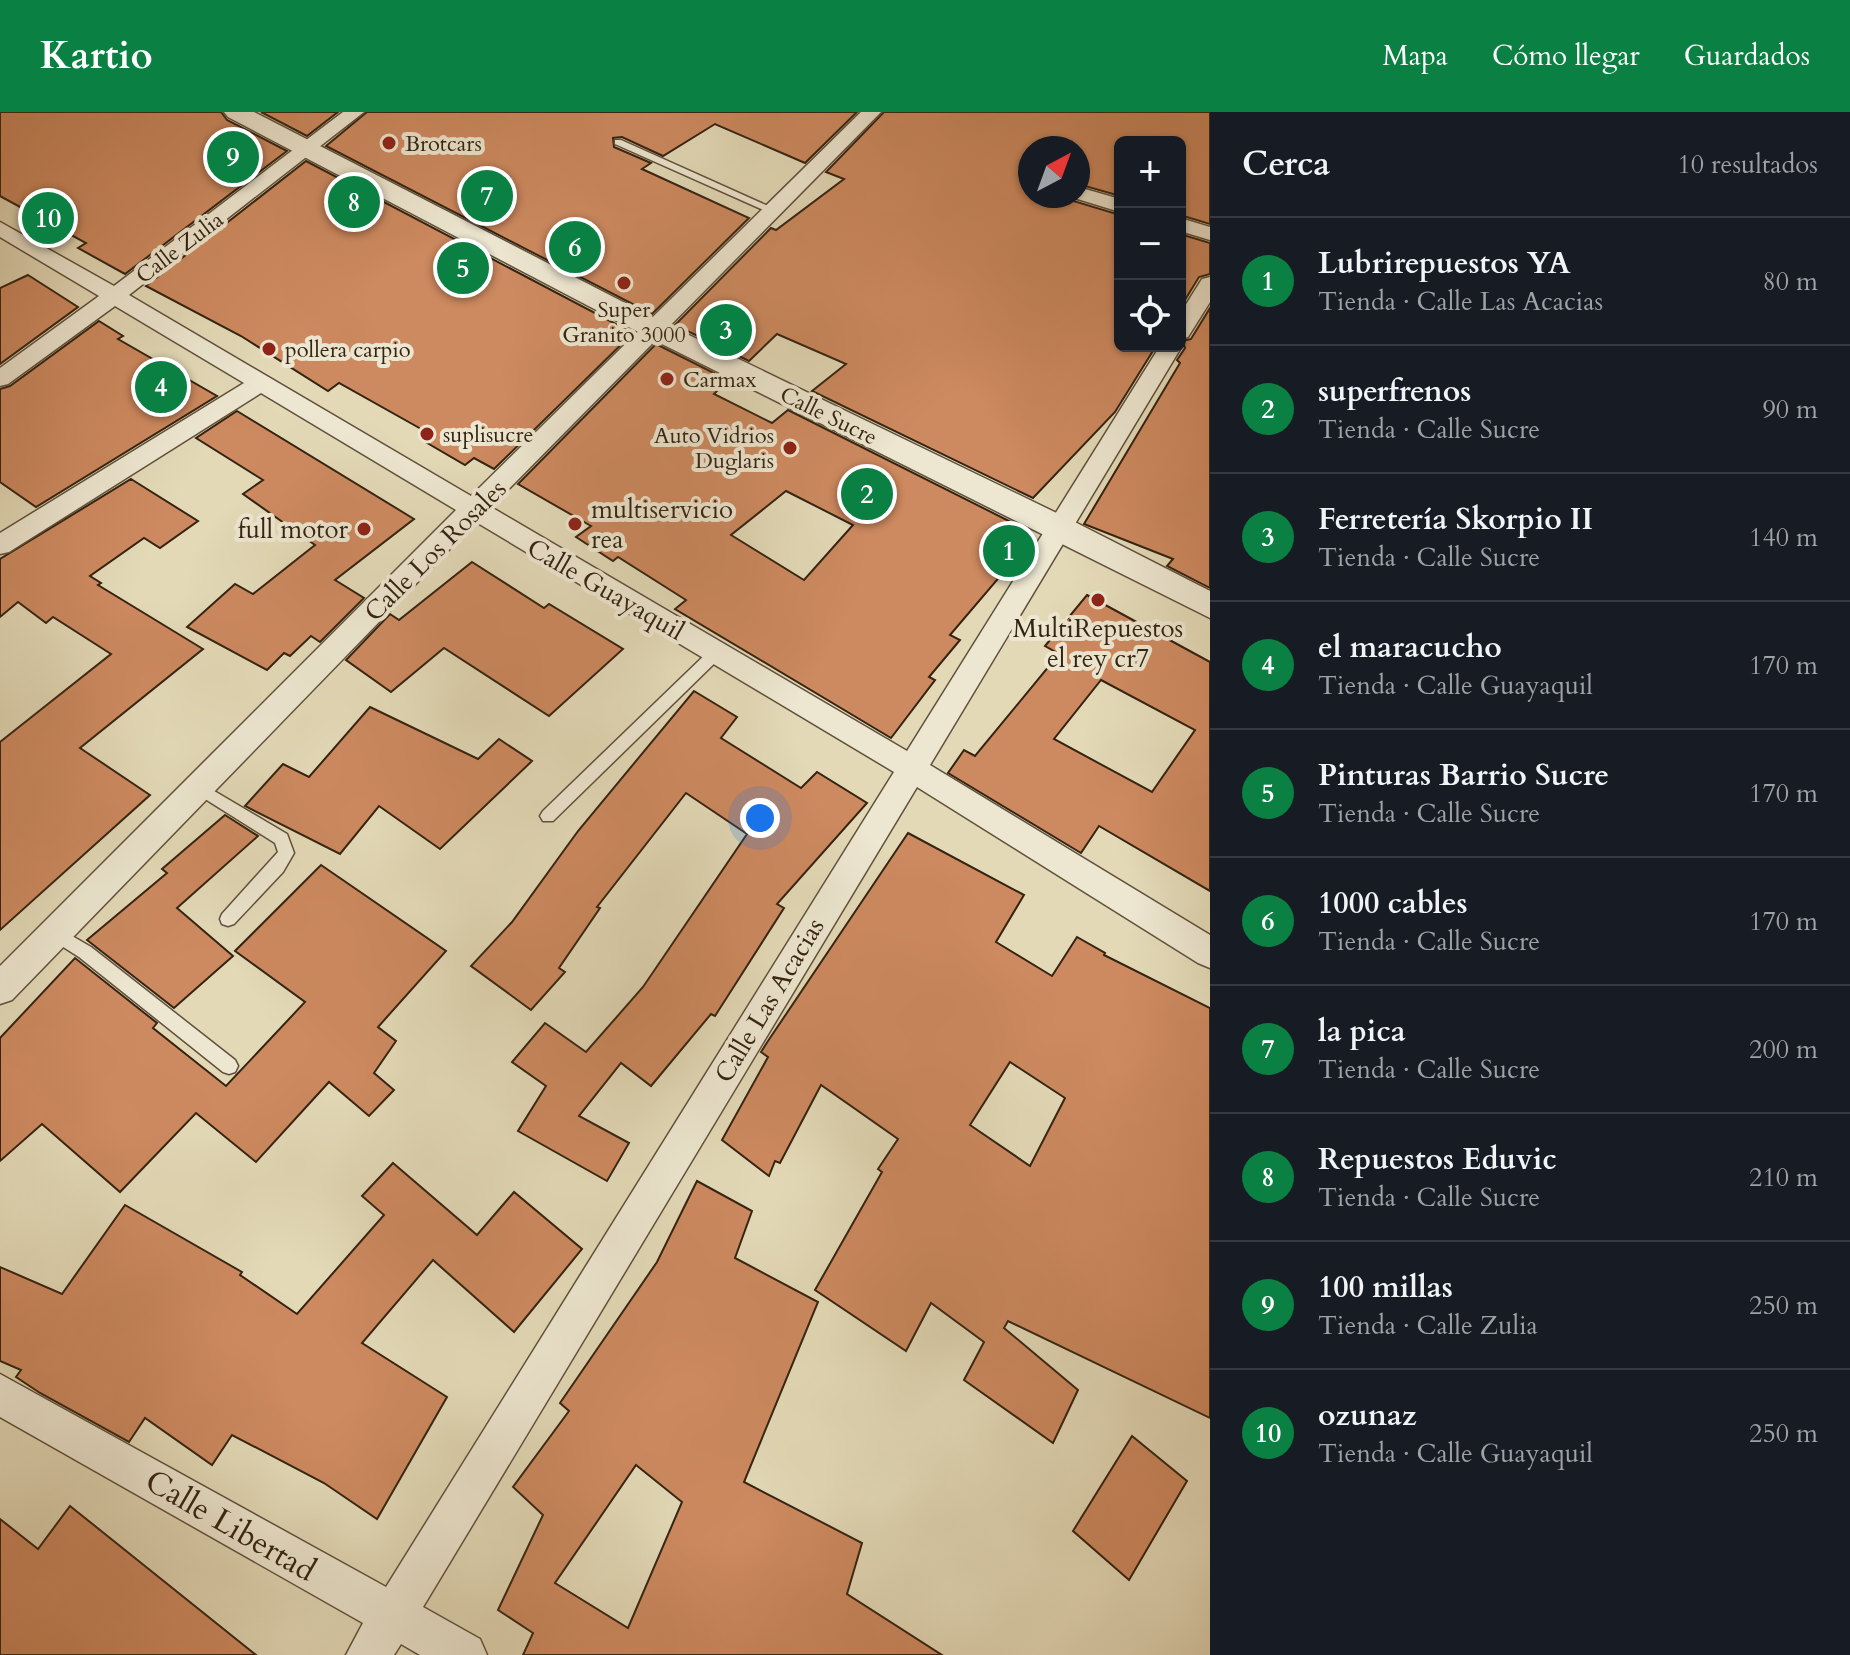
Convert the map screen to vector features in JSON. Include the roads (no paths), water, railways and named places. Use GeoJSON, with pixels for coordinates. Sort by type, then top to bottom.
{"type":"FeatureCollection","features":[{"type":"Feature","properties":{"kind":"street","name":"Calle Sucre"},"geometry":{"type":"LineString","coordinates":[[236,112],[652,328],[1058,527],[1210,606]]}},
{"type":"Feature","properties":{"kind":"street","name":"Calle Zulia"},"geometry":{"type":"LineString","coordinates":[[0,379],[355,112]]}},
{"type":"Feature","properties":{"kind":"street","name":"Calle Los Rosales"},"geometry":{"type":"LineString","coordinates":[[0,989],[474,512],[652,328],[774,211],[858,116]]}},
{"type":"Feature","properties":{"kind":"street"},"geometry":{"type":"LineString","coordinates":[[1090,197],[1114,204]]}},
{"type":"Feature","properties":{"kind":"street"},"geometry":{"type":"LineString","coordinates":[[1186,226],[1210,234]]}},
{"type":"Feature","properties":{"kind":"street","name":"Calle Guayaquil"},"geometry":{"type":"LineString","coordinates":[[0,228],[474,512],[911,768],[1210,953]]}},
{"type":"Feature","properties":{"kind":"street"},"geometry":{"type":"LineString","coordinates":[[1186,322],[1210,284]]}},
{"type":"Feature","properties":{"kind":"street","name":"Calle Las Acacias"},"geometry":{"type":"LineString","coordinates":[[369,1655],[1167,352]]}},
{"type":"Feature","properties":{"kind":"street"},"geometry":{"type":"LineString","coordinates":[[0,545],[261,383]]}},
{"type":"Feature","properties":{"kind":"street","name":"Calle Libertad"},"geometry":{"type":"LineString","coordinates":[[0,1394],[464,1655]]}},
{"type":"Feature","properties":{"kind":"lane"},"geometry":{"type":"LineString","coordinates":[[618,142],[774,211]]}},
{"type":"Feature","properties":{"kind":"lane"},"geometry":{"type":"LineString","coordinates":[[548,816],[716,653]]}},
{"type":"Feature","properties":{"kind":"lane"},"geometry":{"type":"LineString","coordinates":[[199,788],[281,839],[286,853],[277,867],[228,919]]}},
{"type":"Feature","properties":{"kind":"lane"},"geometry":{"type":"LineString","coordinates":[[55,933],[85,952],[229,1066]]}},
{"type":"Feature","properties":{"kind":"place","name":"Brotcars"},"geometry":{"type":"Point","coordinates":[389,143]}},
{"type":"Feature","properties":{"kind":"place","name":"100 millas"},"geometry":{"type":"Point","coordinates":[233,157]}},
{"type":"Feature","properties":{"kind":"place","name":"la pica"},"geometry":{"type":"Point","coordinates":[487,196]}},
{"type":"Feature","properties":{"kind":"place","name":"Repuestos Eduvic"},"geometry":{"type":"Point","coordinates":[354,202]}},
{"type":"Feature","properties":{"kind":"place","name":"ozunaz"},"geometry":{"type":"Point","coordinates":[48,218]}},
{"type":"Feature","properties":{"kind":"place","name":"1000 cables"},"geometry":{"type":"Point","coordinates":[575,247]}},
{"type":"Feature","properties":{"kind":"place","name":"Pinturas Barrio Sucre"},"geometry":{"type":"Point","coordinates":[463,268]}},
{"type":"Feature","properties":{"kind":"place","name":"Super Granito 3000"},"geometry":{"type":"Point","coordinates":[624,283]}},
{"type":"Feature","properties":{"kind":"place","name":"Ferretería Skorpio II"},"geometry":{"type":"Point","coordinates":[726,330]}},
{"type":"Feature","properties":{"kind":"place","name":"pollera carpio"},"geometry":{"type":"Point","coordinates":[269,349]}},
{"type":"Feature","properties":{"kind":"place","name":"Carmax"},"geometry":{"type":"Point","coordinates":[667,379]}},
{"type":"Feature","properties":{"kind":"place","name":"el maracucho"},"geometry":{"type":"Point","coordinates":[161,387]}},
{"type":"Feature","properties":{"kind":"place","name":"suplisucre"},"geometry":{"type":"Point","coordinates":[427,434]}},
{"type":"Feature","properties":{"kind":"place","name":"Auto Vidrios Duglaris"},"geometry":{"type":"Point","coordinates":[790,448]}},
{"type":"Feature","properties":{"kind":"place","name":"superfrenos"},"geometry":{"type":"Point","coordinates":[867,494]}},
{"type":"Feature","properties":{"kind":"place","name":"multiservicio rea"},"geometry":{"type":"Point","coordinates":[575,524]}},
{"type":"Feature","properties":{"kind":"place","name":"full motor"},"geometry":{"type":"Point","coordinates":[364,529]}},
{"type":"Feature","properties":{"kind":"place","name":"Lubrirepuestos YA"},"geometry":{"type":"Point","coordinates":[1009,551]}},
{"type":"Feature","properties":{"kind":"place","name":"MultiRepuestos el rey cr7"},"geometry":{"type":"Point","coordinates":[1098,600]}}]}
